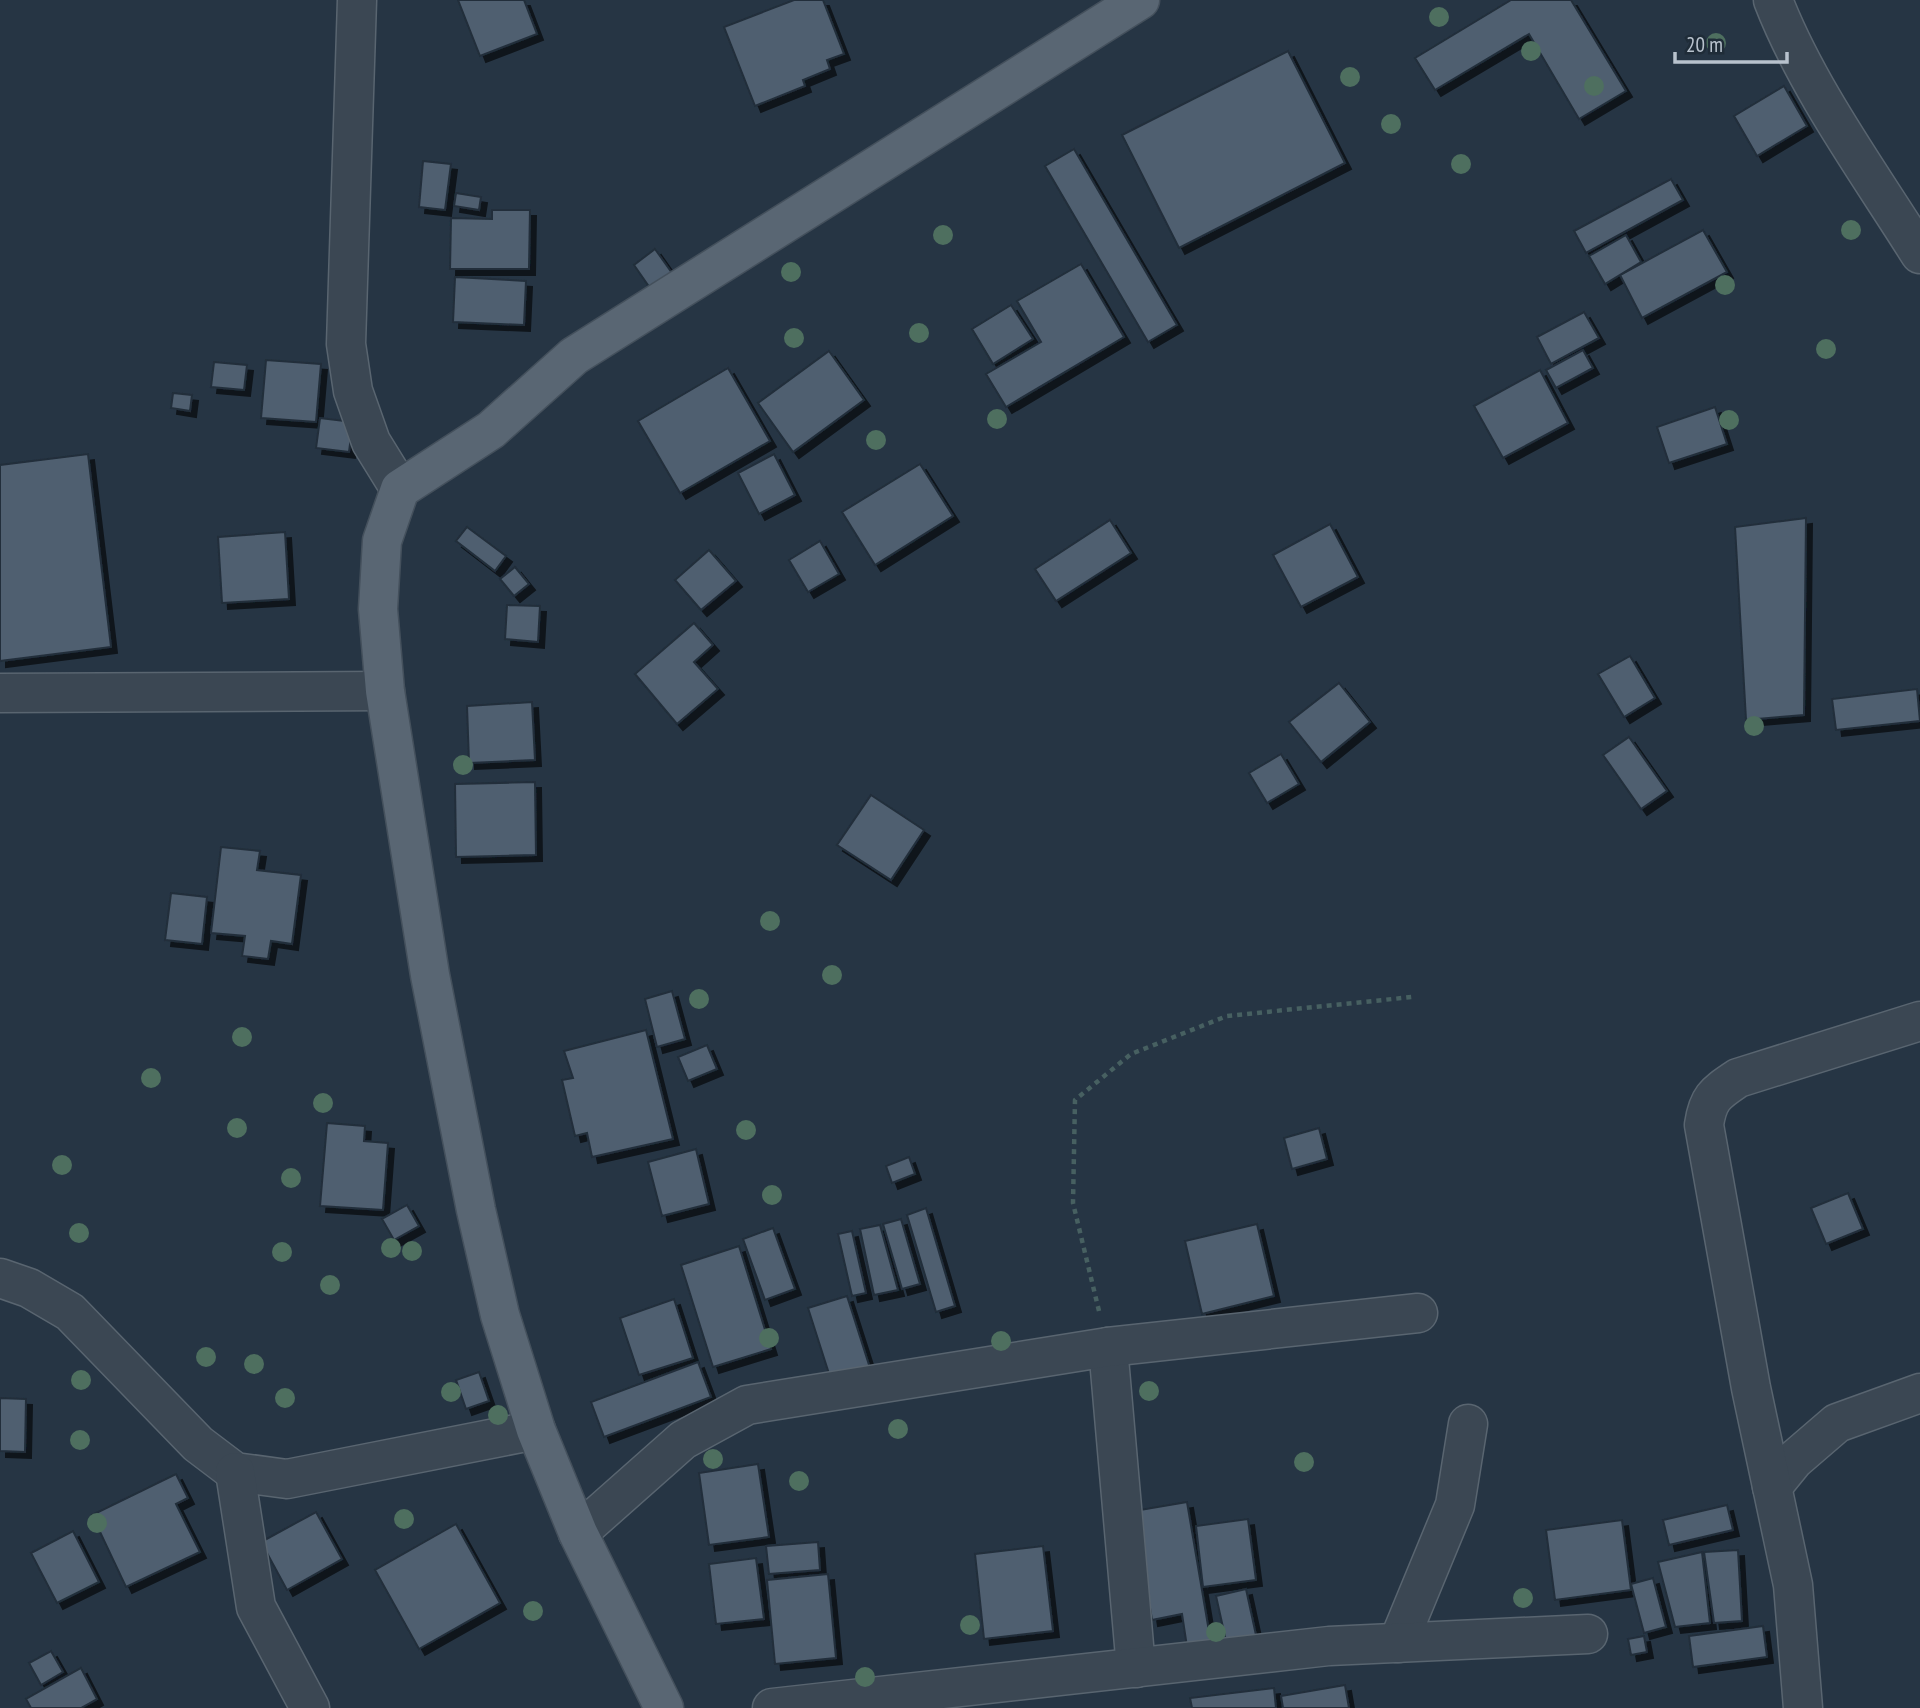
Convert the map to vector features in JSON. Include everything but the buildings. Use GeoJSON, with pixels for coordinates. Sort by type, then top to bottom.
{"type":"FeatureCollection","features":[{"type":"Feature","properties":{"kind":"main road"},"geometry":{"type":"LineString","coordinates":[[664,1708],[579,1533],[536,1430],[500,1315],[476,1210],[430,975],[385,691],[378,609],[382,541],[400,489],[491,430],[574,356],[1140,0]]}},
{"type":"Feature","properties":{"kind":"street"},"geometry":{"type":"LineString","coordinates":[[357,0],[346,344],[352,391],[371,442],[400,489]]}},
{"type":"Feature","properties":{"kind":"street"},"geometry":{"type":"LineString","coordinates":[[1773,0],[1786,36],[1812,82],[1920,254]]}},
{"type":"Feature","properties":{"kind":"street"},"geometry":{"type":"LineString","coordinates":[[0,693],[385,691]]}},
{"type":"Feature","properties":{"kind":"street"},"geometry":{"type":"LineString","coordinates":[[1803,1708],[1793,1585],[1751,1388],[1704,1125],[1706,1107],[1718,1092],[1738,1078],[1920,1021]]}},
{"type":"Feature","properties":{"kind":"street"},"geometry":{"type":"LineString","coordinates":[[0,1278],[29,1288],[70,1312],[198,1444],[235,1472],[287,1479],[536,1430]]}},
{"type":"Feature","properties":{"kind":"street"},"geometry":{"type":"LineString","coordinates":[[579,1533],[683,1440],[747,1405],[1108,1347],[1418,1313]]}},
{"type":"Feature","properties":{"kind":"street"},"geometry":{"type":"LineString","coordinates":[[1108,1347],[1136,1668]]}},
{"type":"Feature","properties":{"kind":"street"},"geometry":{"type":"LineString","coordinates":[[1772,1487],[1794,1460],[1837,1423],[1920,1392]]}},
{"type":"Feature","properties":{"kind":"street"},"geometry":{"type":"LineString","coordinates":[[1398,1643],[1455,1505],[1468,1424]]}},
{"type":"Feature","properties":{"kind":"street"},"geometry":{"type":"LineString","coordinates":[[235,1472],[256,1607],[310,1708]]}},
{"type":"Feature","properties":{"kind":"street"},"geometry":{"type":"LineString","coordinates":[[772,1708],[1329,1646],[1588,1634]]}},
{"type":"Feature","properties":{"kind":"path"},"geometry":{"type":"LineString","coordinates":[[1108,1347],[1073,1203],[1075,1100],[1131,1054],[1227,1016],[1412,996]]}}]}
